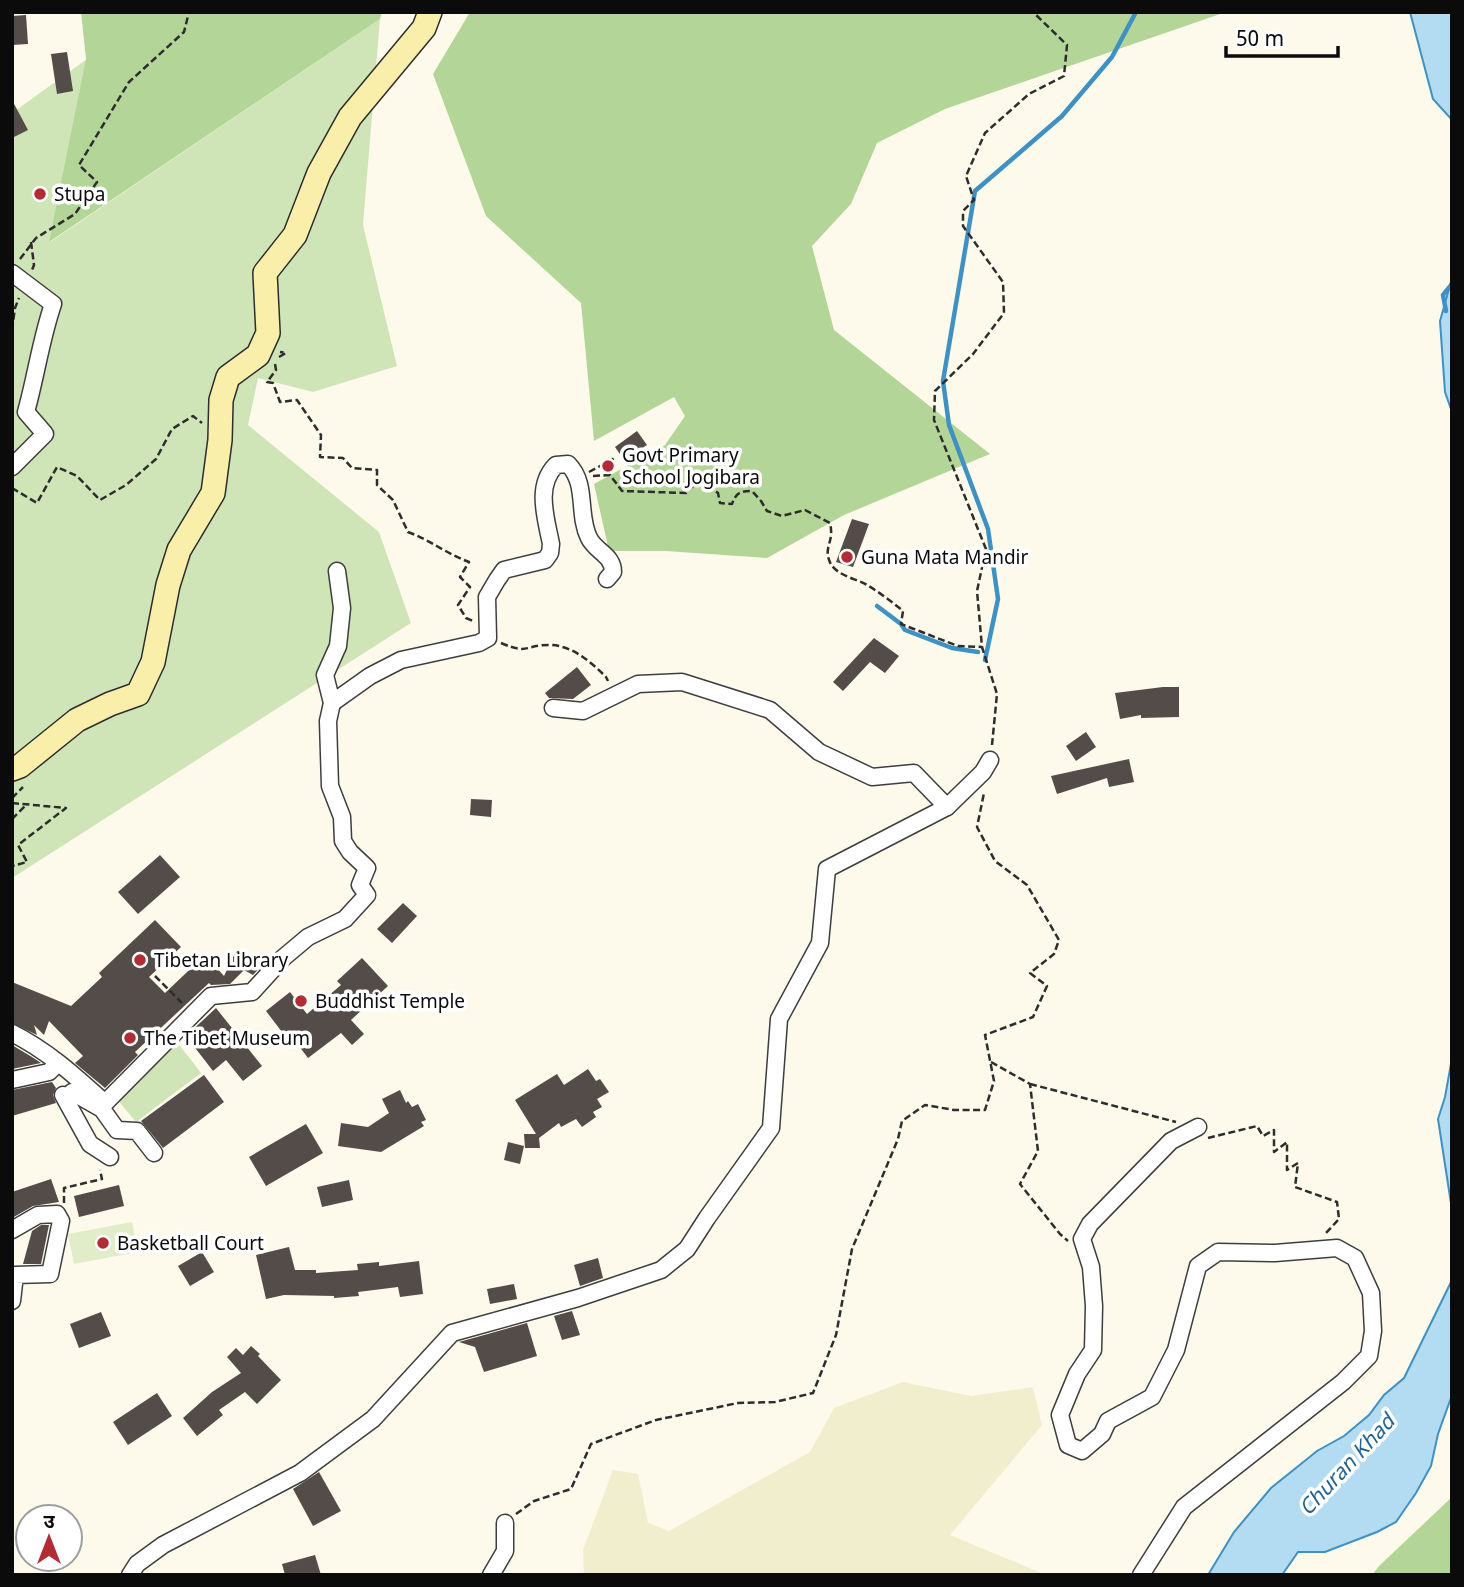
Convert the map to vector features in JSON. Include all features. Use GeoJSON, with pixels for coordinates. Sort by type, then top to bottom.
{"type":"FeatureCollection","features":[{"type":"Feature","properties":{"kind":"street"},"geometry":{"type":"LineString","coordinates":[[12,769],[20,766],[77,720],[138,694],[153,662],[168,585],[179,550],[213,493],[220,440],[221,400],[228,377],[258,355],[268,333],[265,273],[295,235],[319,173],[350,117],[424,28],[430,12]]}},
{"type":"Feature","properties":{"kind":"street"},"geometry":{"type":"LineString","coordinates":[[12,467],[45,434],[26,412],[37,372],[42,335],[53,304],[24,285],[15,267]]}},
{"type":"Feature","properties":{"kind":"street"},"geometry":{"type":"LineString","coordinates":[[332,703],[370,676],[401,660],[479,643],[488,638],[487,597],[504,570],[536,564],[545,560],[550,553],[544,491],[549,472],[556,465],[568,464],[576,476],[580,485],[588,536],[599,551],[610,559],[613,566],[613,572],[607,579]]}},
{"type":"Feature","properties":{"kind":"street"},"geometry":{"type":"LineString","coordinates":[[12,1033],[55,1058],[105,1103],[211,996],[252,992],[283,958],[308,937],[345,919],[367,895],[360,885],[367,868],[343,841],[342,817],[330,786],[328,721],[332,703],[325,676],[338,646],[342,608],[337,571]]}},
{"type":"Feature","properties":{"kind":"street"},"geometry":{"type":"LineString","coordinates":[[553,708],[583,711],[638,684],[682,682],[770,710],[819,752],[872,777],[914,773],[947,807]]}},
{"type":"Feature","properties":{"kind":"street"},"geometry":{"type":"LineString","coordinates":[[130,1575],[137,1564],[163,1545],[300,1473],[373,1419],[452,1333],[578,1298],[662,1270],[687,1249],[771,1128],[779,1019],[820,943],[827,869],[947,807],[984,772],[990,760]]}},
{"type":"Feature","properties":{"kind":"street"},"geometry":{"type":"LineString","coordinates":[[12,1080],[49,1072],[52,1068]]}},
{"type":"Feature","properties":{"kind":"street"},"geometry":{"type":"LineString","coordinates":[[110,1157],[90,1144],[67,1094],[102,1109],[117,1130],[137,1131],[154,1153]]}},
{"type":"Feature","properties":{"kind":"street"},"geometry":{"type":"LineString","coordinates":[[1141,1575],[1184,1507],[1343,1382],[1369,1356],[1373,1331],[1371,1293],[1355,1258],[1337,1248],[1275,1253],[1218,1252],[1198,1266],[1177,1350],[1152,1397],[1108,1421],[1102,1434],[1082,1451],[1069,1445],[1060,1415],[1077,1374],[1093,1350],[1091,1267],[1082,1239],[1090,1224],[1171,1141],[1198,1127]]}},
{"type":"Feature","properties":{"kind":"street"},"geometry":{"type":"LineString","coordinates":[[12,1230],[38,1215],[57,1214],[61,1220],[50,1274],[15,1275],[12,1301]]}},
{"type":"Feature","properties":{"kind":"street"},"geometry":{"type":"LineString","coordinates":[[491,1575],[505,1551],[505,1523]]}},
{"type":"Feature","properties":{"kind":"path"},"geometry":{"type":"LineString","coordinates":[[15,267],[36,238],[75,214],[97,182],[79,165],[85,153],[129,82],[184,32],[189,12]]}},
{"type":"Feature","properties":{"kind":"path"},"geometry":{"type":"LineString","coordinates":[[505,1523],[534,1501],[571,1489],[591,1444],[656,1420],[738,1403],[775,1402],[813,1393],[835,1335],[852,1249],[898,1139],[902,1121],[925,1105],[954,1110],[985,1110],[994,1081],[985,1035],[1033,1017],[1047,986],[1030,973],[1054,954],[1059,940],[1027,885],[995,861],[977,827],[990,760],[997,694],[982,647],[977,591],[986,549],[934,420],[935,391],[973,354],[1004,313],[1003,282],[963,226],[963,211],[974,200],[966,176],[985,133],[1029,94],[1064,76],[1067,45],[1032,12]]}},
{"type":"Feature","properties":{"kind":"path"},"geometry":{"type":"LineString","coordinates":[[277,351],[286,353],[274,359],[276,370],[267,382],[273,383],[280,402],[297,400],[321,435],[320,457],[343,458],[352,468],[377,470],[377,485],[393,500],[408,532],[425,538],[453,556],[469,562],[460,577],[470,587],[458,605],[466,618],[482,624],[488,638],[519,651],[550,645],[583,656],[606,677],[614,696]]}},
{"type":"Feature","properties":{"kind":"path"},"geometry":{"type":"LineString","coordinates":[[12,488],[37,503],[57,467],[77,476],[100,500],[126,485],[156,459],[172,429],[193,416],[220,440]]}},
{"type":"Feature","properties":{"kind":"path"},"geometry":{"type":"LineString","coordinates":[[576,476],[602,467],[615,458]]}},
{"type":"Feature","properties":{"kind":"path"},"geometry":{"type":"LineString","coordinates":[[576,476],[610,475],[622,491],[636,492],[686,494],[693,486],[705,484],[718,494],[720,503],[732,504],[735,495],[752,491],[766,511],[782,516],[805,510],[831,523],[833,538],[828,549],[828,558],[835,568],[849,578],[865,584],[903,611],[901,624],[958,646],[982,647]]}},
{"type":"Feature","properties":{"kind":"path"},"geometry":{"type":"LineString","coordinates":[[12,803],[66,808],[18,845],[27,862],[12,866]]}},
{"type":"Feature","properties":{"kind":"path"},"geometry":{"type":"LineString","coordinates":[[12,819],[26,804]]}},
{"type":"Feature","properties":{"kind":"path"},"geometry":{"type":"LineString","coordinates":[[155,976],[192,1014]]}},
{"type":"Feature","properties":{"kind":"path"},"geometry":{"type":"LineString","coordinates":[[991,1062],[1030,1084],[1198,1127],[1208,1138],[1257,1126],[1263,1136],[1274,1130],[1274,1152],[1287,1142],[1287,1170],[1298,1163],[1295,1187],[1337,1202],[1339,1219],[1326,1233],[1316,1238]]}},
{"type":"Feature","properties":{"kind":"path"},"geometry":{"type":"LineString","coordinates":[[1030,1084],[1038,1151],[1020,1184],[1060,1234],[1087,1256]]}},
{"type":"Feature","properties":{"kind":"path"},"geometry":{"type":"LineString","coordinates":[[61,1220],[64,1213],[64,1188],[102,1179],[100,1170],[110,1157]]}},
{"type":"Feature","properties":{"kind":"shaded area"},"geometry":{"type":"Polygon","coordinates":[[[903,1382],[971,1396],[1033,1387],[1042,1425],[950,1535],[1046,1575],[584,1575],[583,1550],[613,1470],[638,1474],[648,1523],[669,1531],[810,1452],[834,1408],[903,1382]]]}},
{"type":"Feature","properties":{"kind":"green space"},"geometry":{"type":"Polygon","coordinates":[[[81,12],[382,12],[380,19],[49,242],[86,59],[81,12]]]}},
{"type":"Feature","properties":{"kind":"green space"},"geometry":{"type":"Polygon","coordinates":[[[470,12],[1226,12],[945,109],[877,143],[851,204],[812,246],[834,330],[990,454],[844,515],[767,558],[666,551],[609,551],[594,484],[665,445],[685,416],[674,397],[594,441],[581,303],[486,216],[433,74],[470,12]]]}},
{"type":"Feature","properties":{"kind":"green space"},"geometry":{"type":"Polygon","coordinates":[[[380,19],[363,225],[397,366],[313,392],[258,378],[248,425],[379,532],[411,623],[12,878],[12,113],[87,59],[50,242],[380,19]]]}},
{"type":"Feature","properties":{"kind":"green space"},"geometry":{"type":"Polygon","coordinates":[[[177,1042],[201,1073],[136,1122],[116,1098],[177,1042]]]}},
{"type":"Feature","properties":{"kind":"green space","name":"Basketball Court"},"geometry":{"type":"Polygon","coordinates":[[[132,1222],[138,1252],[74,1264],[68,1234],[132,1222]]]}},
{"type":"Feature","properties":{"kind":"green space"},"geometry":{"type":"Polygon","coordinates":[[[1452,1497],[1452,1575],[1372,1575],[1379,1566],[1452,1497]]]}},
{"type":"Feature","properties":{"kind":"water"},"geometry":{"type":"Polygon","coordinates":[[[1410,12],[1452,12],[1452,120],[1433,99],[1410,12]]]}},
{"type":"Feature","properties":{"kind":"water"},"geometry":{"type":"Polygon","coordinates":[[[1452,278],[1452,412],[1445,392],[1440,321],[1452,278]]]}},
{"type":"Feature","properties":{"kind":"water"},"geometry":{"type":"Polygon","coordinates":[[[1452,1058],[1452,1210],[1438,1119],[1452,1058]]]}},
{"type":"Feature","properties":{"kind":"water"},"geometry":{"type":"Polygon","coordinates":[[[1452,1280],[1452,1395],[1438,1434],[1431,1466],[1396,1522],[1325,1552],[1298,1552],[1282,1575],[1208,1575],[1234,1532],[1271,1488],[1317,1451],[1344,1436],[1369,1415],[1384,1395],[1404,1378],[1452,1280]]]}},
{"type":"Feature","properties":{"kind":"building"},"geometry":{"type":"Polygon","coordinates":[[[26,15],[28,44],[12,45],[12,16],[26,15]]]}},
{"type":"Feature","properties":{"kind":"building"},"geometry":{"type":"Polygon","coordinates":[[[67,52],[73,91],[57,94],[51,54],[67,52]]]}},
{"type":"Feature","properties":{"kind":"building"},"geometry":{"type":"Polygon","coordinates":[[[12,100],[28,130],[12,138],[12,100]]]}},
{"type":"Feature","properties":{"kind":"building","name":"Govt Primary School Jogibara"},"geometry":{"type":"Polygon","coordinates":[[[637,431],[647,445],[624,460],[615,447],[637,431]]]}},
{"type":"Feature","properties":{"kind":"building"},"geometry":{"type":"Polygon","coordinates":[[[852,519],[869,524],[853,567],[836,562],[852,519]]]}},
{"type":"Feature","properties":{"kind":"building"},"geometry":{"type":"Polygon","coordinates":[[[874,638],[899,656],[885,673],[870,662],[843,691],[833,682],[874,638]]]}},
{"type":"Feature","properties":{"kind":"building"},"geometry":{"type":"Polygon","coordinates":[[[577,667],[591,685],[573,699],[549,698],[545,693],[577,667]]]}},
{"type":"Feature","properties":{"kind":"building"},"geometry":{"type":"Polygon","coordinates":[[[1179,687],[1179,717],[1141,718],[1141,715],[1120,719],[1115,693],[1179,687]]]}},
{"type":"Feature","properties":{"kind":"building"},"geometry":{"type":"Polygon","coordinates":[[[1086,732],[1096,747],[1076,761],[1066,746],[1086,732]]]}},
{"type":"Feature","properties":{"kind":"building"},"geometry":{"type":"Polygon","coordinates":[[[1129,759],[1134,782],[1109,787],[1107,778],[1057,794],[1051,776],[1129,759]]]}},
{"type":"Feature","properties":{"kind":"building"},"geometry":{"type":"Polygon","coordinates":[[[471,799],[492,800],[491,817],[470,815],[471,799]]]}},
{"type":"Feature","properties":{"kind":"building"},"geometry":{"type":"Polygon","coordinates":[[[160,855],[180,877],[138,914],[118,892],[160,855]]]}},
{"type":"Feature","properties":{"kind":"building"},"geometry":{"type":"Polygon","coordinates":[[[403,903],[417,916],[392,943],[377,929],[403,903]]]}},
{"type":"Feature","properties":{"kind":"building"},"geometry":{"type":"Polygon","coordinates":[[[155,920],[181,947],[149,977],[165,993],[205,955],[224,976],[237,949],[265,962],[253,975],[244,970],[230,984],[209,983],[135,1052],[138,1055],[105,1088],[75,1063],[83,1056],[49,1021],[44,1035],[34,1025],[37,1035],[12,1023],[12,982],[71,1006],[102,977],[99,973],[155,920]]]}},
{"type":"Feature","properties":{"kind":"building"},"geometry":{"type":"Polygon","coordinates":[[[362,958],[388,986],[351,1020],[364,1034],[352,1045],[341,1033],[308,1058],[289,1033],[285,1036],[266,1011],[290,992],[307,1014],[341,985],[337,981],[362,958]]]}},
{"type":"Feature","properties":{"kind":"building"},"geometry":{"type":"Polygon","coordinates":[[[216,1008],[262,1066],[243,1081],[226,1060],[213,1071],[186,1036],[216,1008]]]}},
{"type":"Feature","properties":{"kind":"building"},"geometry":{"type":"Polygon","coordinates":[[[12,1045],[32,1057],[41,1063],[12,1069],[12,1045]]]}},
{"type":"Feature","properties":{"kind":"building"},"geometry":{"type":"Polygon","coordinates":[[[588,1069],[596,1081],[600,1079],[609,1092],[597,1099],[602,1107],[593,1112],[596,1117],[582,1127],[576,1119],[561,1127],[559,1123],[539,1138],[540,1148],[525,1148],[524,1134],[536,1134],[515,1100],[557,1074],[564,1085],[588,1069]]]}},
{"type":"Feature","properties":{"kind":"building"},"geometry":{"type":"Polygon","coordinates":[[[204,1075],[224,1102],[163,1148],[141,1121],[204,1075]]]}},
{"type":"Feature","properties":{"kind":"building"},"geometry":{"type":"Polygon","coordinates":[[[52,1082],[56,1088],[53,1095],[56,1103],[12,1116],[12,1090],[52,1082]]]}},
{"type":"Feature","properties":{"kind":"building"},"geometry":{"type":"Polygon","coordinates":[[[400,1090],[406,1103],[408,1101],[412,1107],[418,1104],[426,1120],[421,1122],[424,1126],[381,1152],[338,1146],[341,1123],[368,1127],[389,1113],[382,1099],[400,1090]]]}},
{"type":"Feature","properties":{"kind":"building"},"geometry":{"type":"Polygon","coordinates":[[[306,1124],[323,1153],[266,1186],[249,1157],[306,1124]]]}},
{"type":"Feature","properties":{"kind":"building"},"geometry":{"type":"Polygon","coordinates":[[[508,1142],[524,1146],[520,1164],[504,1160],[508,1142]]]}},
{"type":"Feature","properties":{"kind":"building"},"geometry":{"type":"Polygon","coordinates":[[[51,1179],[59,1202],[33,1206],[12,1218],[12,1192],[51,1179]]]}},
{"type":"Feature","properties":{"kind":"building"},"geometry":{"type":"Polygon","coordinates":[[[349,1180],[353,1200],[322,1207],[317,1187],[349,1180]]]}},
{"type":"Feature","properties":{"kind":"building"},"geometry":{"type":"Polygon","coordinates":[[[119,1185],[124,1206],[79,1217],[74,1196],[119,1185]]]}},
{"type":"Feature","properties":{"kind":"building"},"geometry":{"type":"Polygon","coordinates":[[[41,1225],[49,1225],[41,1264],[23,1264],[32,1231],[41,1225]]]}},
{"type":"Feature","properties":{"kind":"building"},"geometry":{"type":"Polygon","coordinates":[[[289,1247],[295,1270],[316,1270],[316,1273],[358,1270],[357,1264],[379,1262],[379,1266],[419,1261],[423,1294],[400,1297],[398,1287],[358,1292],[359,1296],[334,1298],[284,1295],[266,1299],[256,1255],[289,1247]]]}},
{"type":"Feature","properties":{"kind":"building"},"geometry":{"type":"Polygon","coordinates":[[[202,1252],[214,1272],[190,1286],[178,1266],[202,1252]]]}},
{"type":"Feature","properties":{"kind":"building"},"geometry":{"type":"Polygon","coordinates":[[[598,1258],[603,1278],[580,1286],[574,1265],[598,1258]]]}},
{"type":"Feature","properties":{"kind":"building"},"geometry":{"type":"Polygon","coordinates":[[[514,1284],[517,1299],[490,1304],[487,1289],[514,1284]]]}},
{"type":"Feature","properties":{"kind":"building"},"geometry":{"type":"Polygon","coordinates":[[[572,1311],[580,1335],[562,1340],[554,1316],[572,1311]]]}},
{"type":"Feature","properties":{"kind":"building"},"geometry":{"type":"Polygon","coordinates":[[[101,1312],[111,1336],[79,1348],[70,1324],[101,1312]]]}},
{"type":"Feature","properties":{"kind":"building"},"geometry":{"type":"Polygon","coordinates":[[[527,1323],[537,1356],[484,1372],[475,1347],[459,1342],[527,1323]]]}},
{"type":"Feature","properties":{"kind":"building"},"geometry":{"type":"Polygon","coordinates":[[[251,1346],[281,1380],[257,1404],[245,1392],[219,1410],[223,1415],[197,1436],[183,1418],[212,1392],[241,1373],[227,1357],[236,1348],[243,1355],[251,1346]]]}},
{"type":"Feature","properties":{"kind":"building"},"geometry":{"type":"Polygon","coordinates":[[[157,1393],[172,1416],[128,1445],[113,1422],[157,1393]]]}},
{"type":"Feature","properties":{"kind":"building"},"geometry":{"type":"Polygon","coordinates":[[[319,1472],[341,1511],[313,1526],[293,1489],[319,1472]]]}},
{"type":"Feature","properties":{"kind":"building"},"geometry":{"type":"Polygon","coordinates":[[[315,1555],[321,1575],[285,1575],[282,1564],[315,1555]]]}},
{"type":"Feature","properties":{"kind":"waterway"},"geometry":{"type":"LineString","coordinates":[[985,660],[998,599],[988,529],[949,425],[943,381],[975,191],[1062,116],[1112,57],[1136,12]]}},
{"type":"Feature","properties":{"kind":"waterway","name":"Churan Khad"},"geometry":{"type":"LineString","coordinates":[[1446,311],[1443,295],[1452,284]]}},
{"type":"Feature","properties":{"kind":"waterway"},"geometry":{"type":"LineString","coordinates":[[877,606],[905,630],[952,648],[978,652]]}},
{"type":"Feature","properties":{"kind":"place","name":"Stupa"},"geometry":{"type":"Point","coordinates":[40,194]}},
{"type":"Feature","properties":{"kind":"place","name":"Govt Primary School Jogibara"},"geometry":{"type":"Point","coordinates":[608,466]}},
{"type":"Feature","properties":{"kind":"place","name":"Guna Mata Mandir"},"geometry":{"type":"Point","coordinates":[847,557]}},
{"type":"Feature","properties":{"kind":"place","name":"Tibetan Library"},"geometry":{"type":"Point","coordinates":[140,960]}},
{"type":"Feature","properties":{"kind":"place","name":"Buddhist Temple"},"geometry":{"type":"Point","coordinates":[301,1001]}},
{"type":"Feature","properties":{"kind":"place","name":"The Tibet Museum"},"geometry":{"type":"Point","coordinates":[130,1038]}},
{"type":"Feature","properties":{"kind":"place","name":"Basketball Court"},"geometry":{"type":"Point","coordinates":[103,1243]}}]}
